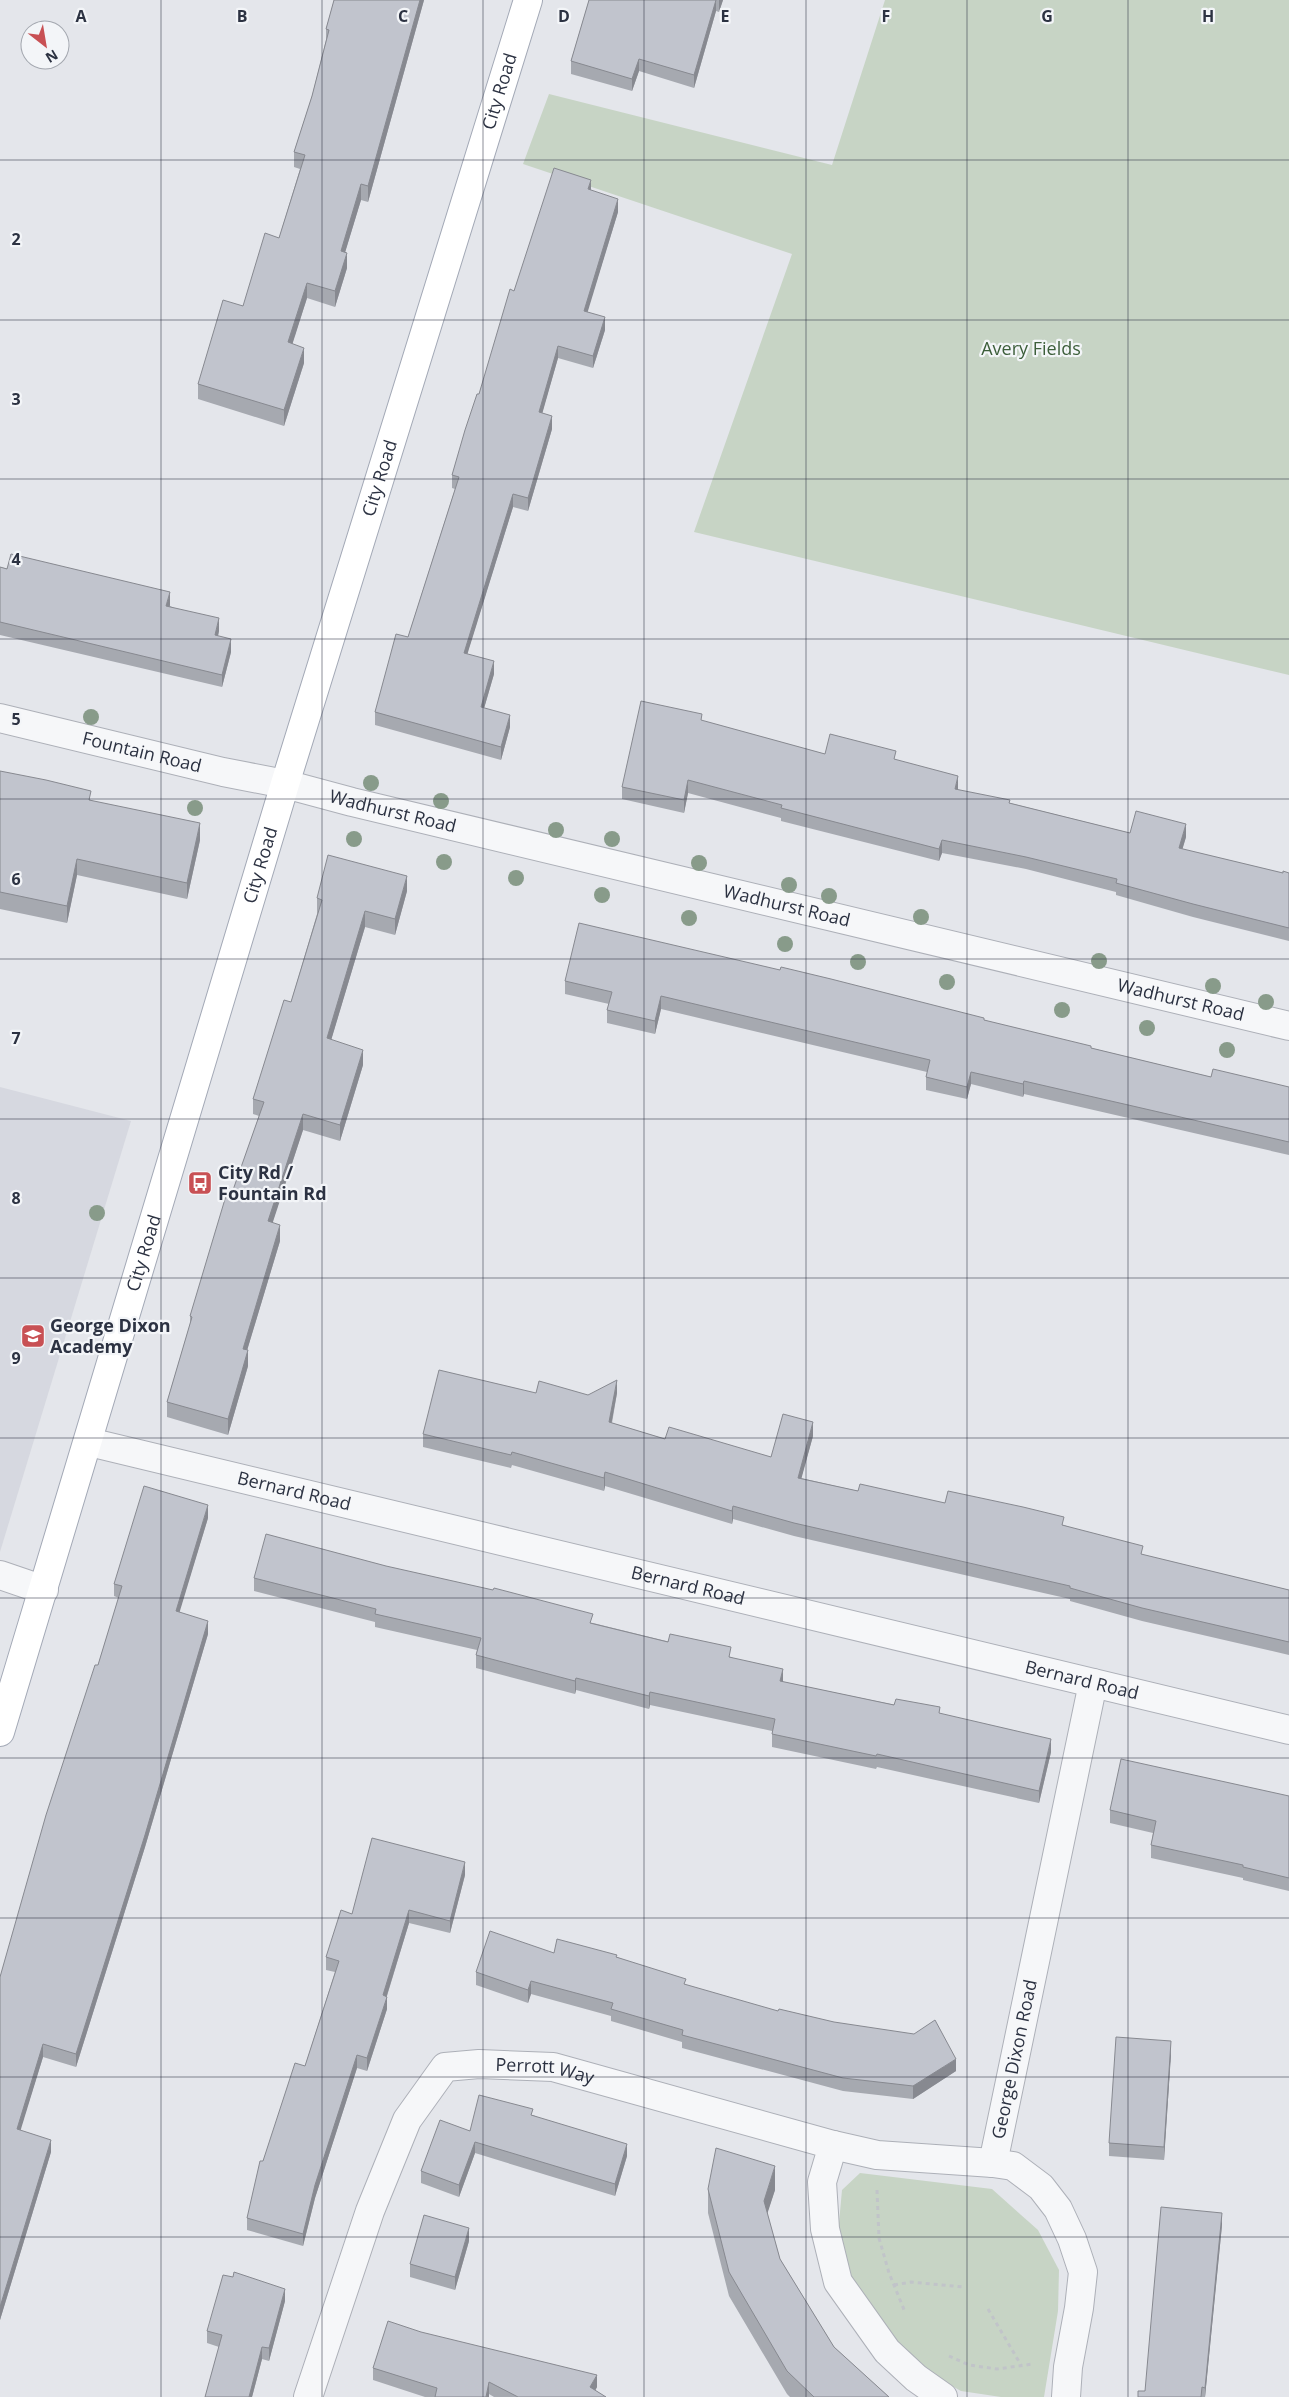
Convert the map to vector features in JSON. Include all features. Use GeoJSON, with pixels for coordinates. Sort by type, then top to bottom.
{"type":"FeatureCollection","features":[{"type":"Feature","properties":{"kind":"main road","name":"City Road"},"geometry":{"type":"LineString","coordinates":[[0,1732],[89,1442],[285,784],[528,0]]}},
{"type":"Feature","properties":{"kind":"street","name":"Fountain Road"},"geometry":{"type":"LineString","coordinates":[[0,718],[223,772],[285,784]]}},
{"type":"Feature","properties":{"kind":"street","name":"Wadhurst Road"},"geometry":{"type":"LineString","coordinates":[[285,784],[362,805],[1289,1026]]}},
{"type":"Feature","properties":{"kind":"street","name":"Bernard Road"},"geometry":{"type":"LineString","coordinates":[[89,1442],[1289,1730]]}},
{"type":"Feature","properties":{"kind":"street"},"geometry":{"type":"LineString","coordinates":[[0,1575],[44,1590]]}},
{"type":"Feature","properties":{"kind":"street","name":"George Dixon Road"},"geometry":{"type":"LineString","coordinates":[[1066,2397],[1068,2366],[1079,2308],[1083,2272],[1072,2239],[1058,2209],[1041,2187],[1012,2166],[993,2163],[1093,1683]]}},
{"type":"Feature","properties":{"kind":"street","name":"Perrott Way"},"geometry":{"type":"LineString","coordinates":[[308,2397],[370,2211],[408,2120],[445,2067],[479,2064],[553,2067],[833,2145],[877,2155],[993,2163]]}},
{"type":"Feature","properties":{"kind":"street"},"geometry":{"type":"LineString","coordinates":[[833,2145],[822,2182],[825,2229],[838,2282],[887,2351],[916,2378],[943,2397]]}},
{"type":"Feature","properties":{"kind":"path"},"geometry":{"type":"LineString","coordinates":[[877,2155],[879,2238],[900,2304],[909,2318]]}},
{"type":"Feature","properties":{"kind":"path"},"geometry":{"type":"LineString","coordinates":[[894,2285],[912,2282],[964,2287]]}},
{"type":"Feature","properties":{"kind":"path"},"geometry":{"type":"LineString","coordinates":[[988,2310],[1021,2365]]}},
{"type":"Feature","properties":{"kind":"path"},"geometry":{"type":"LineString","coordinates":[[946,2355],[969,2365],[997,2370],[1021,2365],[1049,2364],[1068,2366]]}},
{"type":"Feature","properties":{"kind":"shaded area","name":"George Dixon Academy"},"geometry":{"type":"Polygon","coordinates":[[[0,1087],[131,1121],[0,1552],[0,1087]]]}},
{"type":"Feature","properties":{"kind":"green space","name":"Avery Fields"},"geometry":{"type":"Polygon","coordinates":[[[885,0],[1289,0],[1289,675],[694,532],[792,254],[523,164],[549,94],[832,165],[885,0]]]}},
{"type":"Feature","properties":{"kind":"green space"},"geometry":{"type":"Polygon","coordinates":[[[860,2173],[992,2189],[1038,2230],[1059,2270],[1058,2311],[1044,2397],[1001,2397],[961,2391],[923,2370],[896,2340],[848,2274],[838,2234],[842,2190],[860,2173]]]}},
{"type":"Feature","properties":{"kind":"building"},"geometry":{"type":"Polygon","coordinates":[[[334,0],[420,0],[368,186],[361,184],[341,251],[347,253],[335,291],[307,283],[288,342],[304,348],[284,410],[198,384],[223,300],[243,306],[265,233],[279,238],[305,155],[294,152],[312,96],[329,30],[326,29],[334,0]]]}},
{"type":"Feature","properties":{"kind":"building"},"geometry":{"type":"Polygon","coordinates":[[[589,0],[716,0],[694,75],[639,59],[632,79],[571,61],[589,0]]]}},
{"type":"Feature","properties":{"kind":"building"},"geometry":{"type":"Polygon","coordinates":[[[554,168],[591,180],[588,189],[618,199],[584,311],[605,317],[593,356],[558,346],[539,412],[552,416],[528,498],[513,494],[464,653],[494,661],[481,707],[510,715],[501,747],[375,712],[396,634],[408,637],[459,477],[452,475],[465,430],[477,394],[479,394],[510,289],[514,291],[554,168]]]}},
{"type":"Feature","properties":{"kind":"building"},"geometry":{"type":"Polygon","coordinates":[[[11,554],[170,592],[166,606],[219,618],[215,635],[231,639],[222,675],[0,622],[0,567],[7,569],[11,554]]]}},
{"type":"Feature","properties":{"kind":"building"},"geometry":{"type":"Polygon","coordinates":[[[641,701],[702,714],[701,720],[825,754],[830,734],[896,751],[894,759],[958,776],[955,789],[1010,800],[1009,803],[1130,833],[1136,811],[1186,824],[1179,848],[1289,873],[1289,928],[1116,883],[1117,879],[1026,857],[942,840],[939,849],[781,808],[782,805],[688,780],[684,800],[622,787],[641,701]]]}},
{"type":"Feature","properties":{"kind":"building"},"geometry":{"type":"Polygon","coordinates":[[[0,771],[91,791],[89,800],[200,823],[187,883],[77,859],[67,906],[0,892],[0,771]]]}},
{"type":"Feature","properties":{"kind":"building"},"geometry":{"type":"Polygon","coordinates":[[[328,855],[407,876],[395,919],[365,911],[327,1038],[363,1050],[340,1125],[303,1114],[268,1221],[280,1225],[243,1349],[248,1350],[228,1419],[167,1402],[192,1317],[190,1316],[228,1189],[233,1190],[264,1102],[253,1099],[284,1000],[291,1002],[322,900],[317,898],[328,855]]]}},
{"type":"Feature","properties":{"kind":"building"},"geometry":{"type":"Polygon","coordinates":[[[579,923],[780,970],[781,967],[831,979],[984,1018],[984,1020],[1091,1046],[1091,1048],[1211,1077],[1213,1069],[1289,1087],[1289,1142],[1024,1081],[1023,1084],[971,1072],[967,1087],[926,1077],[930,1060],[661,996],[655,1021],[607,1010],[612,992],[565,981],[579,923]]]}},
{"type":"Feature","properties":{"kind":"building"},"geometry":{"type":"Polygon","coordinates":[[[439,1370],[536,1393],[539,1381],[588,1395],[617,1380],[609,1422],[665,1439],[669,1427],[771,1457],[783,1414],[813,1422],[798,1478],[858,1491],[860,1484],[945,1503],[948,1491],[1023,1507],[1064,1517],[1062,1525],[1143,1546],[1141,1554],[1289,1590],[1289,1642],[1142,1608],[1070,1588],[1070,1586],[794,1523],[733,1506],[732,1511],[605,1472],[604,1478],[512,1452],[511,1455],[423,1434],[439,1370]]]}},
{"type":"Feature","properties":{"kind":"building"},"geometry":{"type":"Polygon","coordinates":[[[144,1486],[208,1505],[176,1611],[208,1621],[145,1835],[76,2054],[43,2044],[17,2129],[51,2140],[0,2307],[0,1977],[46,1815],[95,1665],[98,1665],[122,1586],[114,1584],[144,1486]]]}},
{"type":"Feature","properties":{"kind":"building"},"geometry":{"type":"Polygon","coordinates":[[[266,1534],[386,1566],[493,1590],[494,1588],[593,1614],[590,1623],[668,1642],[670,1634],[731,1647],[729,1657],[783,1669],[780,1681],[894,1705],[896,1699],[940,1707],[939,1713],[1051,1739],[1039,1791],[877,1754],[876,1756],[772,1734],[775,1719],[650,1692],[649,1696],[576,1678],[575,1681],[476,1655],[481,1638],[375,1614],[376,1609],[254,1578],[266,1534]]]}},
{"type":"Feature","properties":{"kind":"building"},"geometry":{"type":"Polygon","coordinates":[[[1121,1759],[1289,1796],[1289,1878],[1243,1867],[1243,1865],[1151,1845],[1156,1821],[1110,1810],[1121,1759]]]}},
{"type":"Feature","properties":{"kind":"building"},"geometry":{"type":"Polygon","coordinates":[[[372,1838],[465,1862],[450,1921],[409,1910],[383,1995],[387,1997],[367,2058],[357,2055],[315,2185],[303,2234],[247,2218],[260,2161],[263,2161],[295,2063],[305,2066],[339,1961],[326,1957],[341,1910],[352,1914],[372,1838]]]}},
{"type":"Feature","properties":{"kind":"building"},"geometry":{"type":"Polygon","coordinates":[[[490,1931],[554,1953],[557,1939],[617,1955],[616,1957],[686,1979],[684,1984],[778,2011],[779,2009],[834,2022],[914,2034],[935,2020],[956,2059],[913,2086],[843,2078],[682,2035],[683,2030],[611,2009],[613,2003],[531,1981],[528,1990],[476,1972],[490,1931]]]}},
{"type":"Feature","properties":{"kind":"building"},"geometry":{"type":"Polygon","coordinates":[[[1116,2037],[1171,2041],[1164,2147],[1109,2143],[1116,2037]]]}},
{"type":"Feature","properties":{"kind":"building"},"geometry":{"type":"Polygon","coordinates":[[[479,2095],[533,2109],[531,2115],[627,2144],[615,2184],[475,2142],[459,2185],[421,2171],[440,2120],[470,2131],[479,2095]]]}},
{"type":"Feature","properties":{"kind":"building"},"geometry":{"type":"Polygon","coordinates":[[[716,2148],[775,2166],[764,2201],[780,2259],[834,2347],[889,2397],[814,2397],[787,2371],[729,2272],[708,2189],[716,2148]]]}},
{"type":"Feature","properties":{"kind":"building"},"geometry":{"type":"Polygon","coordinates":[[[1161,2207],[1222,2213],[1205,2388],[1202,2387],[1201,2397],[1138,2397],[1138,2391],[1145,2391],[1161,2207]]]}},
{"type":"Feature","properties":{"kind":"building"},"geometry":{"type":"Polygon","coordinates":[[[424,2215],[469,2228],[455,2277],[410,2264],[424,2215]]]}},
{"type":"Feature","properties":{"kind":"building"},"geometry":{"type":"Polygon","coordinates":[[[234,2272],[285,2289],[269,2348],[262,2347],[249,2397],[205,2397],[222,2335],[207,2331],[223,2275],[233,2277],[234,2272]]]}},
{"type":"Feature","properties":{"kind":"building"},"geometry":{"type":"Polygon","coordinates":[[[388,2321],[421,2332],[597,2375],[590,2387],[606,2397],[518,2397],[489,2382],[486,2397],[435,2397],[437,2388],[373,2368],[388,2321]]]}},
{"type":"Feature","properties":{"kind":"place","name":"City Rd / Fountain Rd"},"geometry":{"type":"Point","coordinates":[200,1183]}},
{"type":"Feature","properties":{"kind":"place","name":"George Dixon Academy"},"geometry":{"type":"Point","coordinates":[33,1336]}}]}
